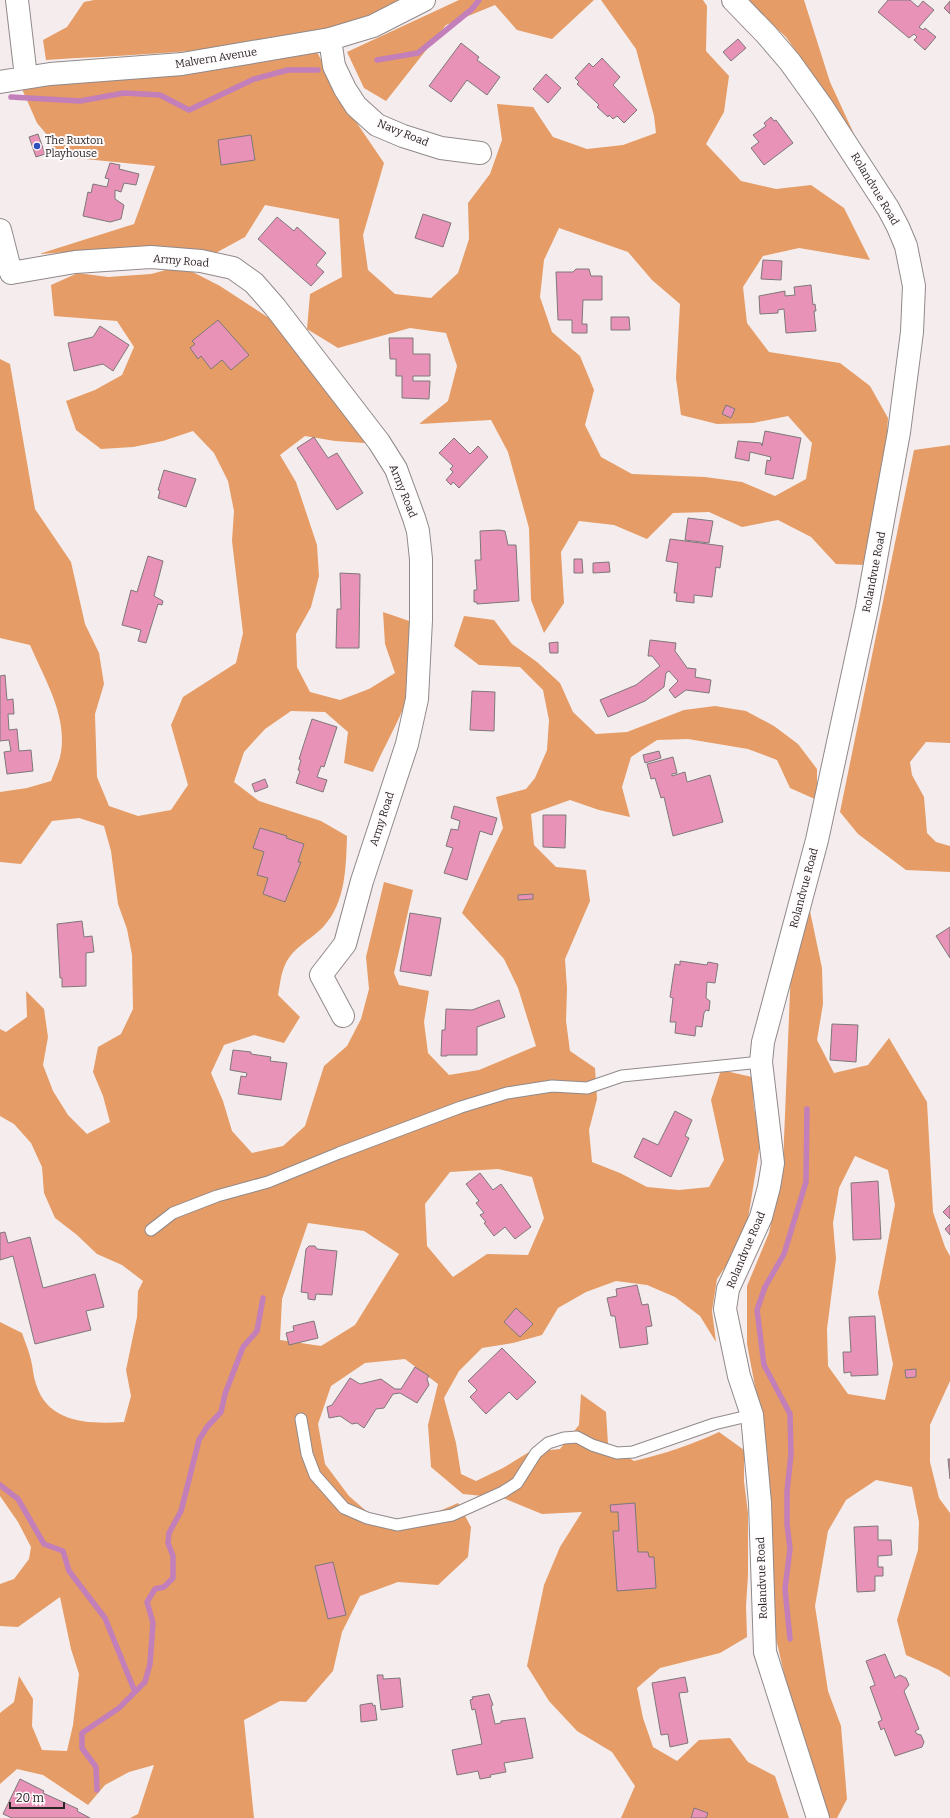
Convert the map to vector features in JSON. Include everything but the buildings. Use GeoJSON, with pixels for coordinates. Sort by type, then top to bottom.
{"type":"FeatureCollection","features":[{"type":"Feature","properties":{"kind":"street"},"geometry":{"type":"LineString","coordinates":[[17,0],[26,77]]}},
{"type":"Feature","properties":{"kind":"street","name":"Malvern Avenue"},"geometry":{"type":"LineString","coordinates":[[0,82],[26,77],[182,64],[330,39],[373,26],[424,0]]}},
{"type":"Feature","properties":{"kind":"street","name":"Rolandvue Road"},"geometry":{"type":"LineString","coordinates":[[733,0],[766,34],[790,62],[861,165],[898,227],[912,268],[914,286],[912,332],[899,432],[867,608],[817,840],[763,1042],[761,1062],[773,1163],[769,1187],[762,1217],[728,1289],[725,1309],[739,1376],[752,1415],[760,1503],[765,1652],[818,1818]]}},
{"type":"Feature","properties":{"kind":"street","name":"Navy Road"},"geometry":{"type":"LineString","coordinates":[[330,39],[334,66],[345,88],[356,106],[377,125],[403,136],[441,148],[480,153]]}},
{"type":"Feature","properties":{"kind":"street","name":"Army Road"},"geometry":{"type":"LineString","coordinates":[[0,230],[11,273],[75,262],[151,258],[201,261],[233,268],[254,283],[275,307],[379,442],[396,469],[418,531],[421,559],[421,620],[417,699],[407,744],[362,881],[345,944],[321,975],[344,1016]]}},
{"type":"Feature","properties":{"kind":"lane"},"geometry":{"type":"LineString","coordinates":[[150,1230],[173,1213],[217,1196],[268,1182],[346,1150],[461,1108],[507,1093],[552,1086],[587,1088],[622,1076],[761,1062]]}},
{"type":"Feature","properties":{"kind":"lane"},"geometry":{"type":"LineString","coordinates":[[301,1420],[307,1454],[315,1475],[344,1508],[367,1518],[397,1525],[452,1515],[503,1492],[517,1483],[536,1453],[548,1443],[577,1437],[592,1445],[617,1454],[633,1452],[714,1424],[752,1415]]}},
{"type":"Feature","properties":{"kind":"shaded area"},"geometry":{"type":"Polygon","coordinates":[[[94,0],[409,0],[389,9],[328,28],[289,38],[168,53],[46,60],[43,40],[67,27],[84,2],[94,0]]]}},
{"type":"Feature","properties":{"kind":"shaded area"},"geometry":{"type":"Polygon","coordinates":[[[459,0],[594,0],[552,39],[517,30],[495,5],[446,25],[386,101],[364,88],[347,52],[459,0]]]}},
{"type":"Feature","properties":{"kind":"shaded area"},"geometry":{"type":"Polygon","coordinates":[[[601,0],[703,0],[707,6],[706,51],[729,76],[724,112],[706,144],[741,181],[776,189],[811,185],[844,208],[870,260],[799,248],[763,256],[743,287],[747,323],[769,352],[840,363],[870,386],[888,418],[884,491],[866,565],[836,564],[811,537],[778,520],[742,527],[709,512],[673,513],[647,539],[614,525],[579,521],[561,552],[564,603],[544,633],[531,600],[529,528],[508,452],[491,420],[419,424],[448,401],[457,366],[446,333],[410,328],[338,348],[307,329],[310,294],[342,277],[339,219],[265,205],[245,237],[212,255],[148,247],[39,254],[134,224],[155,166],[55,156],[48,136],[37,123],[22,89],[31,81],[317,52],[346,107],[384,163],[363,235],[368,270],[395,294],[431,298],[458,273],[469,239],[468,203],[490,174],[502,140],[497,104],[533,107],[553,137],[587,149],[623,145],[656,133],[654,116],[636,49],[601,0]],[[559,228],[544,260],[540,297],[552,332],[580,356],[594,390],[585,425],[601,457],[632,474],[705,477],[742,482],[775,496],[806,479],[812,443],[788,416],[753,423],[717,424],[681,415],[676,378],[680,304],[652,280],[628,252],[559,228]]]}},
{"type":"Feature","properties":{"kind":"shaded area"},"geometry":{"type":"Polygon","coordinates":[[[746,0],[804,0],[830,82],[854,134],[786,37],[746,0]]]}},
{"type":"Feature","properties":{"kind":"shaded area"},"geometry":{"type":"Polygon","coordinates":[[[181,266],[220,286],[272,320],[350,416],[365,443],[335,441],[305,436],[280,455],[296,482],[317,545],[319,576],[311,607],[296,634],[297,667],[310,692],[340,700],[369,689],[395,673],[385,644],[383,612],[412,622],[413,665],[411,687],[398,720],[373,772],[344,763],[348,732],[325,712],[291,711],[265,729],[244,752],[234,782],[259,801],[321,821],[347,836],[345,871],[341,895],[337,906],[324,926],[292,954],[282,972],[278,995],[300,1017],[284,1043],[254,1035],[224,1045],[211,1073],[223,1101],[232,1131],[252,1153],[283,1146],[305,1126],[324,1066],[347,1046],[361,1019],[369,989],[366,957],[384,882],[413,890],[394,973],[399,985],[429,991],[424,1022],[428,1053],[449,1075],[479,1070],[536,1046],[518,988],[504,959],[462,913],[503,828],[496,797],[526,789],[535,778],[547,750],[549,720],[543,690],[520,667],[479,665],[454,646],[464,616],[494,620],[512,644],[537,662],[560,683],[573,712],[596,734],[627,732],[684,710],[715,706],[746,711],[774,726],[798,744],[817,769],[817,800],[790,788],[777,760],[748,749],[688,739],[657,740],[631,757],[622,787],[630,817],[599,810],[570,800],[531,814],[534,845],[556,867],[586,870],[590,901],[565,959],[567,989],[566,1021],[570,1051],[595,1068],[597,1099],[589,1130],[592,1162],[620,1173],[647,1187],[679,1190],[709,1187],[724,1160],[711,1100],[721,1070],[752,1077],[754,1108],[761,1139],[747,1225],[734,1254],[717,1279],[712,1311],[716,1342],[700,1316],[675,1297],[647,1285],[616,1281],[586,1292],[558,1308],[542,1335],[513,1343],[482,1348],[459,1371],[444,1398],[456,1443],[461,1474],[476,1481],[503,1468],[529,1452],[560,1449],[579,1425],[581,1394],[606,1412],[608,1444],[634,1461],[677,1449],[719,1432],[744,1450],[744,1481],[748,1513],[748,1575],[746,1606],[747,1637],[720,1653],[660,1668],[637,1688],[643,1718],[653,1747],[677,1761],[699,1740],[730,1738],[748,1762],[775,1776],[789,1818],[621,1818],[635,1786],[612,1752],[577,1731],[549,1701],[527,1666],[544,1585],[560,1547],[582,1512],[542,1514],[503,1498],[463,1494],[431,1467],[428,1425],[438,1384],[405,1359],[365,1363],[331,1386],[318,1424],[325,1464],[349,1496],[380,1523],[421,1519],[458,1503],[471,1527],[468,1557],[438,1585],[398,1582],[360,1596],[342,1632],[333,1671],[306,1702],[280,1701],[244,1720],[254,1818],[130,1818],[138,1814],[154,1765],[129,1772],[105,1785],[88,1805],[43,1775],[17,1769],[0,1784],[0,1713],[14,1702],[19,1676],[33,1699],[32,1726],[42,1750],[67,1751],[73,1725],[79,1674],[71,1649],[60,1597],[18,1627],[0,1626],[0,1584],[14,1579],[29,1559],[31,1547],[18,1522],[0,1496],[0,1322],[22,1333],[30,1357],[36,1384],[42,1397],[50,1407],[60,1414],[72,1419],[98,1423],[124,1422],[131,1396],[126,1370],[137,1317],[138,1291],[143,1281],[122,1265],[97,1254],[77,1235],[55,1218],[44,1193],[42,1167],[31,1143],[14,1124],[0,1116],[0,1029],[6,1032],[27,1017],[26,991],[44,1009],[48,1037],[43,1065],[53,1091],[68,1115],[87,1134],[110,1122],[103,1096],[93,1072],[98,1047],[121,1034],[133,1009],[132,955],[127,929],[118,904],[111,851],[104,826],[79,818],[52,821],[21,864],[0,862],[0,792],[27,788],[51,781],[60,757],[62,742],[61,728],[54,700],[30,645],[0,638],[0,359],[10,364],[35,509],[71,562],[85,624],[99,653],[104,684],[95,714],[97,777],[109,806],[138,816],[171,810],[188,785],[171,725],[183,697],[236,663],[243,633],[232,541],[234,511],[228,481],[214,453],[193,431],[163,441],[133,447],[101,449],[76,430],[66,401],[95,390],[122,375],[134,347],[117,321],[54,316],[51,285],[78,273],[108,277],[151,274],[181,266]],[[498,1169],[450,1172],[425,1204],[427,1246],[453,1277],[487,1254],[528,1255],[544,1218],[532,1177],[498,1169]],[[308,1223],[282,1299],[280,1340],[321,1346],[355,1325],[399,1254],[364,1231],[308,1223]]]}},
{"type":"Feature","properties":{"kind":"shaded area"},"geometry":{"type":"Polygon","coordinates":[[[950,445],[950,743],[926,742],[910,762],[912,775],[924,797],[927,833],[936,842],[950,846],[950,872],[906,870],[858,834],[840,812],[914,450],[950,445]]]}},
{"type":"Feature","properties":{"kind":"shaded area"},"geometry":{"type":"Polygon","coordinates":[[[807,897],[822,968],[823,1004],[817,1040],[834,1073],[868,1065],[889,1038],[927,1102],[933,1212],[945,1247],[950,1256],[950,1381],[930,1425],[930,1462],[939,1498],[950,1513],[950,1677],[939,1670],[906,1655],[897,1620],[918,1550],[919,1522],[912,1487],[876,1480],[846,1500],[828,1531],[815,1606],[828,1691],[841,1726],[847,1799],[837,1818],[829,1818],[812,1785],[802,1750],[774,1630],[767,1450],[747,1344],[747,1286],[769,1233],[783,1164],[791,967],[807,897]],[[855,1156],[839,1188],[833,1223],[836,1259],[827,1329],[828,1366],[848,1394],[885,1400],[893,1364],[878,1293],[895,1205],[888,1170],[855,1156]]]}},
{"type":"Feature","properties":{"kind":"waterway"},"geometry":{"type":"LineString","coordinates":[[377,60],[418,53],[472,9],[479,0]]}},
{"type":"Feature","properties":{"kind":"waterway"},"geometry":{"type":"LineString","coordinates":[[11,97],[80,101],[124,93],[160,95],[189,110],[254,79],[288,70],[318,70]]}},
{"type":"Feature","properties":{"kind":"waterway"},"geometry":{"type":"LineString","coordinates":[[790,1639],[785,1589],[790,1549],[787,1524],[787,1491],[791,1454],[790,1414],[764,1365],[757,1310],[765,1287],[784,1254],[806,1182],[807,1109]]}},
{"type":"Feature","properties":{"kind":"waterway"},"geometry":{"type":"LineString","coordinates":[[97,1790],[96,1767],[82,1748],[82,1733],[119,1708],[145,1682],[150,1664],[153,1623],[147,1602],[155,1589],[164,1587],[173,1578],[173,1556],[168,1543],[169,1533],[181,1511],[199,1440],[207,1427],[221,1412],[225,1394],[243,1347],[257,1331],[263,1298]]}},
{"type":"Feature","properties":{"kind":"waterway"},"geometry":{"type":"LineString","coordinates":[[0,1485],[18,1499],[44,1544],[63,1551],[69,1571],[105,1618],[135,1692]]}},
{"type":"Feature","properties":{"kind":"place","name":"The Ruxton Playhouse"},"geometry":{"type":"Point","coordinates":[37,146]}}]}
